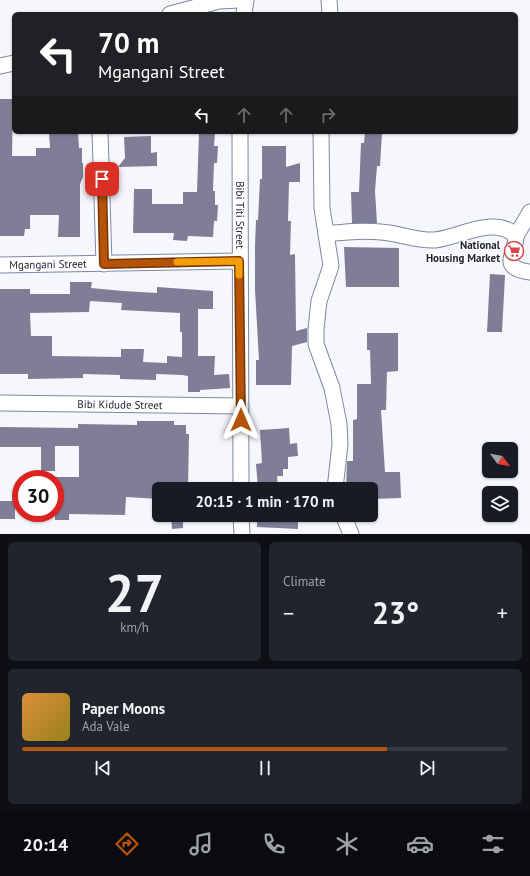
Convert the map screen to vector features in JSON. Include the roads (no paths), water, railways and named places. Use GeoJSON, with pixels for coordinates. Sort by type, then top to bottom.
{"type":"FeatureCollection","features":[{"type":"Feature","properties":{"kind":"street"},"geometry":{"type":"LineString","coordinates":[[178,12],[219,1],[239,0]]}},
{"type":"Feature","properties":{"kind":"street"},"geometry":{"type":"LineString","coordinates":[[244,12],[246,0]]}},
{"type":"Feature","properties":{"kind":"street"},"geometry":{"type":"LineString","coordinates":[[329,0],[330,12]]}},
{"type":"Feature","properties":{"kind":"street"},"geometry":{"type":"LineString","coordinates":[[0,66],[12,63]]}},
{"type":"Feature","properties":{"kind":"street"},"geometry":{"type":"LineString","coordinates":[[100,134],[104,264]]}},
{"type":"Feature","properties":{"kind":"street","name":"Bibi Titi Street"},"geometry":{"type":"LineString","coordinates":[[240,134],[239,261],[241,482]]}},
{"type":"Feature","properties":{"kind":"street"},"geometry":{"type":"LineString","coordinates":[[321,134],[321,176],[326,234],[331,266],[319,301],[316,344],[332,388],[339,424],[340,444],[336,482]]}},
{"type":"Feature","properties":{"kind":"street"},"geometry":{"type":"LineString","coordinates":[[530,212],[516,236],[516,241],[510,258],[511,263],[517,269],[530,272]]}},
{"type":"Feature","properties":{"kind":"street"},"geometry":{"type":"LineString","coordinates":[[326,234],[347,231],[382,232],[420,240],[434,240],[457,236],[485,227],[495,226],[511,231],[516,236]]}},
{"type":"Feature","properties":{"kind":"street","name":"Mgangani Street"},"geometry":{"type":"LineString","coordinates":[[0,265],[239,261]]}},
{"type":"Feature","properties":{"kind":"street","name":"Bibi Kidude Street"},"geometry":{"type":"LineString","coordinates":[[0,403],[241,406]]}},
{"type":"Feature","properties":{"kind":"street"},"geometry":{"type":"LineString","coordinates":[[241,522],[242,534]]}},
{"type":"Feature","properties":{"kind":"street"},"geometry":{"type":"LineString","coordinates":[[347,522],[351,534]]}},
{"type":"Feature","properties":{"kind":"place","name":"National Housing Market"},"geometry":{"type":"Point","coordinates":[514,251]}}]}
